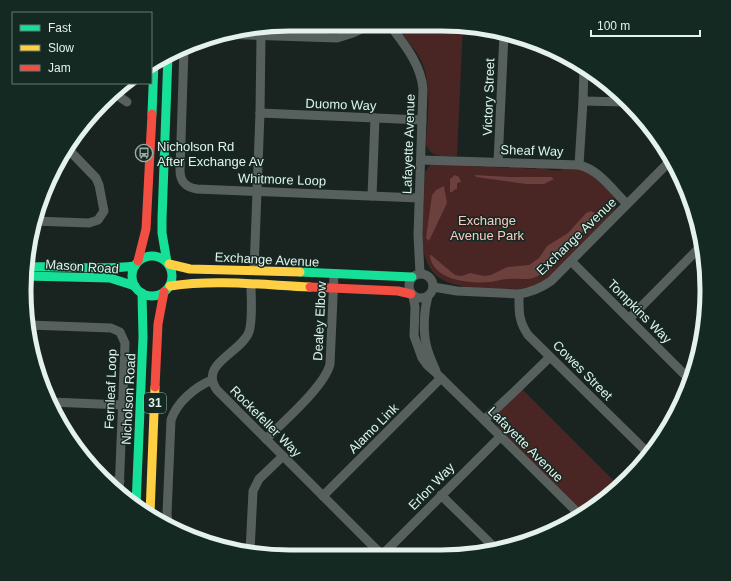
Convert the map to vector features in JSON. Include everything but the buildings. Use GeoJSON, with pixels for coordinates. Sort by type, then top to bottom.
{"type":"FeatureCollection","features":[{"type":"Feature","properties":{"kind":"main road","name":"Nicholson Road"},"geometry":{"type":"LineString","coordinates":[[150,509],[158,324],[167,289],[172,277],[162,233],[168,62]]}},
{"type":"Feature","properties":{"kind":"main road"},"geometry":{"type":"LineString","coordinates":[[154,70],[148,210],[145,238],[132,276],[135,286],[142,293],[153,296],[167,289]]}},
{"type":"Feature","properties":{"kind":"main road"},"geometry":{"type":"LineString","coordinates":[[136,264],[145,257],[151,256],[163,258],[168,263]]}},
{"type":"Feature","properties":{"kind":"main road","name":"Exchange Avenue"},"geometry":{"type":"LineString","coordinates":[[168,263],[190,269],[254,270],[334,275],[416,275]]}},
{"type":"Feature","properties":{"kind":"main road","name":"Mason Road"},"geometry":{"type":"LineString","coordinates":[[32,269],[119,269],[136,264]]}},
{"type":"Feature","properties":{"kind":"main road","name":"Mason Road"},"geometry":{"type":"LineString","coordinates":[[32,269],[110,278],[135,286]]}},
{"type":"Feature","properties":{"kind":"main road","name":"Exchange Avenue"},"geometry":{"type":"LineString","coordinates":[[167,289],[196,283],[398,291],[412,295]]}},
{"type":"Feature","properties":{"kind":"main road","name":"Nicholson Road"},"geometry":{"type":"LineString","coordinates":[[136,499],[143,337],[142,293]]}},
{"type":"Feature","properties":{"kind":"street"},"geometry":{"type":"LineString","coordinates":[[245,35],[337,38],[357,31]]}},
{"type":"Feature","properties":{"kind":"street","name":"Lafayette Avenue"},"geometry":{"type":"LineString","coordinates":[[394,31],[418,67],[422,77],[421,160],[416,275]]}},
{"type":"Feature","properties":{"kind":"street"},"geometry":{"type":"LineString","coordinates":[[254,270],[260,113],[261,36]]}},
{"type":"Feature","properties":{"kind":"street","name":"Victory Street"},"geometry":{"type":"LineString","coordinates":[[498,162],[504,39]]}},
{"type":"Feature","properties":{"kind":"street","name":"Whitmore Loop"},"geometry":{"type":"LineString","coordinates":[[184,54],[180,170],[182,180],[187,186],[193,188],[419,198]]}},
{"type":"Feature","properties":{"kind":"street"},"geometry":{"type":"LineString","coordinates":[[580,165],[584,74]]}},
{"type":"Feature","properties":{"kind":"street"},"geometry":{"type":"LineString","coordinates":[[118,96],[127,102]]}},
{"type":"Feature","properties":{"kind":"street"},"geometry":{"type":"LineString","coordinates":[[583,101],[619,102]]}},
{"type":"Feature","properties":{"kind":"street","name":"Duomo Way"},"geometry":{"type":"LineString","coordinates":[[260,113],[422,120]]}},
{"type":"Feature","properties":{"kind":"street"},"geometry":{"type":"LineString","coordinates":[[372,196],[375,118]]}},
{"type":"Feature","properties":{"kind":"street"},"geometry":{"type":"LineString","coordinates":[[41,221],[89,223],[98,220],[104,211],[99,184],[96,178],[71,152]]}},
{"type":"Feature","properties":{"kind":"street","name":"Sheaf Way"},"geometry":{"type":"LineString","coordinates":[[421,160],[580,165],[588,168],[600,176],[627,204]]}},
{"type":"Feature","properties":{"kind":"street","name":"Exchange Avenue"},"geometry":{"type":"LineString","coordinates":[[433,287],[458,291],[519,294],[535,290],[545,285],[571,261],[667,164]]}},
{"type":"Feature","properties":{"kind":"street"},"geometry":{"type":"LineString","coordinates":[[629,319],[697,251]]}},
{"type":"Feature","properties":{"kind":"street","name":"Tompkins Way"},"geometry":{"type":"LineString","coordinates":[[571,261],[685,375]]}},
{"type":"Feature","properties":{"kind":"street"},"geometry":{"type":"LineString","coordinates":[[424,274],[430,278],[433,287],[428,296],[420,298],[412,295],[408,285],[416,275],[424,274]]}},
{"type":"Feature","properties":{"kind":"street","name":"Dealey Elbow"},"geometry":{"type":"LineString","coordinates":[[266,439],[318,386],[329,370],[334,275]]}},
{"type":"Feature","properties":{"kind":"street"},"geometry":{"type":"LineString","coordinates":[[167,518],[171,420],[176,409],[197,388],[212,380],[212,373],[214,369],[249,333],[252,286]]}},
{"type":"Feature","properties":{"kind":"street","name":"Cowes Street"},"geometry":{"type":"LineString","coordinates":[[519,294],[521,325],[528,335],[645,450]]}},
{"type":"Feature","properties":{"kind":"street","name":"Lafayette Avenue"},"geometry":{"type":"LineString","coordinates":[[412,295],[415,307],[414,331],[416,343],[422,358],[427,365],[439,375],[576,511]]}},
{"type":"Feature","properties":{"kind":"street","name":"Lafayette Avenue"},"geometry":{"type":"LineString","coordinates":[[428,296],[425,337],[427,350],[439,375]]}},
{"type":"Feature","properties":{"kind":"street","name":"Fernleaf Loop"},"geometry":{"type":"LineString","coordinates":[[33,325],[111,328],[120,332],[125,343],[120,486]]}},
{"type":"Feature","properties":{"kind":"street"},"geometry":{"type":"LineString","coordinates":[[484,420],[550,357]]}},
{"type":"Feature","properties":{"kind":"street","name":"Alamo Link"},"geometry":{"type":"LineString","coordinates":[[323,496],[439,375]]}},
{"type":"Feature","properties":{"kind":"street","name":"Rockefeller Way"},"geometry":{"type":"LineString","coordinates":[[212,380],[217,390],[377,550]]}},
{"type":"Feature","properties":{"kind":"street"},"geometry":{"type":"LineString","coordinates":[[57,402],[123,405]]}},
{"type":"Feature","properties":{"kind":"street","name":"Erlon Way"},"geometry":{"type":"LineString","coordinates":[[387,550],[500,437]]}},
{"type":"Feature","properties":{"kind":"street"},"geometry":{"type":"LineString","coordinates":[[250,547],[253,491],[259,479],[283,456]]}},
{"type":"Feature","properties":{"kind":"street"},"geometry":{"type":"LineString","coordinates":[[114,481],[120,481]]}},
{"type":"Feature","properties":{"kind":"street"},"geometry":{"type":"LineString","coordinates":[[441,495],[492,545]]}},
{"type":"Feature","properties":{"kind":"green space"},"geometry":{"type":"Polygon","coordinates":[[[401,31],[463,32],[457,156],[438,156],[428,149],[426,144],[428,91],[425,70],[418,55],[401,31]]]}},
{"type":"Feature","properties":{"kind":"green space"},"geometry":{"type":"Polygon","coordinates":[[[506,40],[520,44],[506,43],[506,40]]]}},
{"type":"Feature","properties":{"kind":"green space","name":"Exchange Avenue Park"},"geometry":{"type":"Polygon","coordinates":[[[431,164],[466,164],[469,166],[484,167],[487,164],[495,167],[509,168],[512,165],[521,168],[535,169],[540,167],[549,170],[561,170],[564,167],[581,169],[591,175],[612,194],[615,198],[616,206],[614,211],[553,274],[545,280],[528,287],[518,289],[472,288],[460,286],[439,278],[432,271],[426,260],[424,252],[422,239],[425,172],[431,164]]]}},
{"type":"Feature","properties":{"kind":"green space"},"geometry":{"type":"Polygon","coordinates":[[[521,388],[616,482],[579,509],[498,428],[495,422],[496,413],[521,388]]]}},
{"type":"Feature","properties":{"kind":"shaded area"},"geometry":{"type":"Polygon","coordinates":[[[455,175],[459,177],[461,182],[457,183],[457,189],[450,192],[450,179],[455,175]]]}},
{"type":"Feature","properties":{"kind":"shaded area"},"geometry":{"type":"Polygon","coordinates":[[[475,175],[551,177],[554,179],[544,184],[526,184],[476,177],[475,175]]]}},
{"type":"Feature","properties":{"kind":"shaded area"},"geometry":{"type":"Polygon","coordinates":[[[444,186],[447,203],[429,241],[426,238],[432,195],[436,190],[444,186]]]}},
{"type":"Feature","properties":{"kind":"shaded area"},"geometry":{"type":"Polygon","coordinates":[[[591,211],[595,213],[590,225],[565,246],[545,271],[535,278],[506,279],[491,282],[463,281],[445,275],[432,264],[430,255],[455,275],[462,276],[470,273],[484,276],[491,275],[507,267],[529,265],[539,258],[547,246],[568,233],[586,213],[591,211]]]}},
{"type":"Feature","properties":{"kind":"traffic: fast"},"geometry":{"type":"LineString","coordinates":[[167,262],[162,233],[162,219],[168,62]]}},
{"type":"Feature","properties":{"kind":"traffic: fast"},"geometry":{"type":"LineString","coordinates":[[152,114],[154,70]]}},
{"type":"Feature","properties":{"kind":"traffic: fast"},"geometry":{"type":"LineString","coordinates":[[156,256],[163,259],[169,265],[172,276],[171,284],[163,293],[156,296],[148,296],[141,293],[133,284],[132,272],[135,265],[144,257],[156,256]]}},
{"type":"Feature","properties":{"kind":"traffic: fast"},"geometry":{"type":"LineString","coordinates":[[32,267],[108,268],[135,266]]}},
{"type":"Feature","properties":{"kind":"traffic: fast"},"geometry":{"type":"LineString","coordinates":[[300,272],[412,277]]}},
{"type":"Feature","properties":{"kind":"traffic: fast"},"geometry":{"type":"LineString","coordinates":[[32,276],[110,278],[135,286]]}},
{"type":"Feature","properties":{"kind":"traffic: fast"},"geometry":{"type":"LineString","coordinates":[[136,499],[143,337],[142,293]]}},
{"type":"Feature","properties":{"kind":"traffic: slow"},"geometry":{"type":"LineString","coordinates":[[169,264],[190,269],[300,272]]}},
{"type":"Feature","properties":{"kind":"traffic: slow"},"geometry":{"type":"LineString","coordinates":[[170,286],[222,283],[310,287]]}},
{"type":"Feature","properties":{"kind":"traffic: slow"},"geometry":{"type":"LineString","coordinates":[[150,509],[155,387]]}},
{"type":"Feature","properties":{"kind":"traffic: jam"},"geometry":{"type":"LineString","coordinates":[[138,261],[146,229],[152,114]]}},
{"type":"Feature","properties":{"kind":"traffic: jam"},"geometry":{"type":"LineString","coordinates":[[310,287],[398,291],[411,294]]}},
{"type":"Feature","properties":{"kind":"traffic: jam"},"geometry":{"type":"LineString","coordinates":[[155,387],[158,324],[164,292]]}},
{"type":"Feature","properties":{"kind":"place","name":"Nicholson Rd After Exchange Av"},"geometry":{"type":"Point","coordinates":[144,153]}}]}
